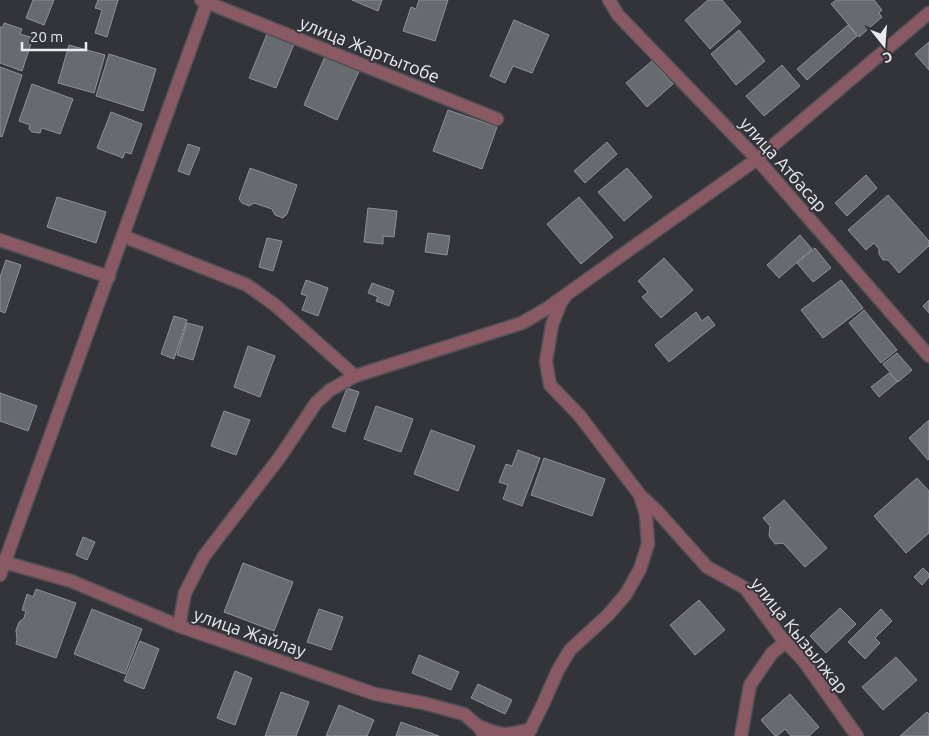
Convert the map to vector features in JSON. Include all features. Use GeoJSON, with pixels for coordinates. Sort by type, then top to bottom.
{"type":"FeatureCollection","features":[{"type":"Feature","properties":{"kind":"street","name":"улица Атбасар"},"geometry":{"type":"LineString","coordinates":[[609,0],[618,15],[757,159],[929,356]]}},
{"type":"Feature","properties":{"kind":"street"},"geometry":{"type":"LineString","coordinates":[[0,575],[2,562],[109,277],[205,1]]}},
{"type":"Feature","properties":{"kind":"street","name":"улица Жартытобе"},"geometry":{"type":"LineString","coordinates":[[205,1],[497,119]]}},
{"type":"Feature","properties":{"kind":"street"},"geometry":{"type":"LineString","coordinates":[[179,626],[185,593],[204,556],[280,457],[316,403],[330,390],[355,376],[522,323],[546,309],[757,159],[929,13]]}},
{"type":"Feature","properties":{"kind":"street"},"geometry":{"type":"LineString","coordinates":[[123,236],[247,285],[275,305],[355,376]]}},
{"type":"Feature","properties":{"kind":"street"},"geometry":{"type":"LineString","coordinates":[[0,240],[109,277]]}},
{"type":"Feature","properties":{"kind":"street","name":"улица Кызылжар"},"geometry":{"type":"LineString","coordinates":[[570,292],[561,302],[552,325],[546,361],[550,385],[579,415],[640,495],[657,511],[707,567],[745,588],[786,642],[804,660],[857,736]]}},
{"type":"Feature","properties":{"kind":"street"},"geometry":{"type":"LineString","coordinates":[[528,732],[558,670],[570,650],[608,615],[626,594],[640,570],[648,544],[646,514],[640,495]]}},
{"type":"Feature","properties":{"kind":"street","name":"улица Жайлау"},"geometry":{"type":"LineString","coordinates":[[2,562],[71,581],[179,626],[375,694],[424,703],[464,714],[482,731],[511,736],[528,732]]}},
{"type":"Feature","properties":{"kind":"street"},"geometry":{"type":"LineString","coordinates":[[741,736],[750,685],[772,653],[786,642]]}},
{"type":"Feature","properties":{"kind":"building"},"geometry":{"type":"Polygon","coordinates":[[[33,0],[54,0],[44,25],[26,18],[33,0]]]}},
{"type":"Feature","properties":{"kind":"building"},"geometry":{"type":"Polygon","coordinates":[[[98,0],[118,0],[107,37],[95,33],[102,10],[95,8],[98,0]]]}},
{"type":"Feature","properties":{"kind":"building"},"geometry":{"type":"Polygon","coordinates":[[[352,0],[382,0],[378,11],[352,0]]]}},
{"type":"Feature","properties":{"kind":"building"},"geometry":{"type":"Polygon","coordinates":[[[419,0],[448,0],[435,41],[403,31],[411,7],[416,9],[419,0]]]}},
{"type":"Feature","properties":{"kind":"building"},"geometry":{"type":"Polygon","coordinates":[[[708,0],[722,0],[741,22],[710,49],[685,20],[708,0]]]}},
{"type":"Feature","properties":{"kind":"building"},"geometry":{"type":"Polygon","coordinates":[[[836,0],[874,0],[882,10],[879,13],[882,17],[859,37],[831,4],[836,0]]]}},
{"type":"Feature","properties":{"kind":"building"},"geometry":{"type":"Polygon","coordinates":[[[514,20],[549,35],[532,73],[513,66],[505,83],[490,76],[514,20]]]}},
{"type":"Feature","properties":{"kind":"building"},"geometry":{"type":"Polygon","coordinates":[[[4,23],[22,29],[20,34],[33,38],[22,71],[0,63],[0,27],[3,27],[4,23]]]}},
{"type":"Feature","properties":{"kind":"building"},"geometry":{"type":"Polygon","coordinates":[[[848,25],[857,36],[807,80],[797,69],[848,25]]]}},
{"type":"Feature","properties":{"kind":"building"},"geometry":{"type":"Polygon","coordinates":[[[739,30],[765,61],[736,85],[711,54],[739,30]]]}},
{"type":"Feature","properties":{"kind":"building"},"geometry":{"type":"Polygon","coordinates":[[[267,34],[294,44],[276,88],[249,78],[267,34]]]}},
{"type":"Feature","properties":{"kind":"building"},"geometry":{"type":"Polygon","coordinates":[[[929,42],[929,70],[915,54],[929,42]]]}},
{"type":"Feature","properties":{"kind":"building"},"geometry":{"type":"Polygon","coordinates":[[[69,45],[105,55],[94,93],[58,83],[69,45]]]}},
{"type":"Feature","properties":{"kind":"building"},"geometry":{"type":"Polygon","coordinates":[[[109,54],[156,69],[143,111],[96,96],[109,54]]]}},
{"type":"Feature","properties":{"kind":"building"},"geometry":{"type":"Polygon","coordinates":[[[326,54],[360,69],[337,120],[304,105],[326,54]]]}},
{"type":"Feature","properties":{"kind":"building"},"geometry":{"type":"Polygon","coordinates":[[[652,61],[673,84],[647,107],[626,83],[652,61]]]}},
{"type":"Feature","properties":{"kind":"building"},"geometry":{"type":"Polygon","coordinates":[[[782,65],[800,86],[764,116],[746,96],[782,65]]]}},
{"type":"Feature","properties":{"kind":"building"},"geometry":{"type":"Polygon","coordinates":[[[0,67],[22,75],[2,137],[0,136],[0,67]]]}},
{"type":"Feature","properties":{"kind":"building"},"geometry":{"type":"Polygon","coordinates":[[[32,84],[73,99],[60,134],[42,128],[40,133],[32,132],[29,129],[30,125],[19,121],[32,84]]]}},
{"type":"Feature","properties":{"kind":"building"},"geometry":{"type":"Polygon","coordinates":[[[448,110],[497,127],[482,169],[433,151],[448,110]]]}},
{"type":"Feature","properties":{"kind":"building"},"geometry":{"type":"Polygon","coordinates":[[[111,112],[142,124],[131,154],[125,152],[123,158],[97,148],[111,112]]]}},
{"type":"Feature","properties":{"kind":"building"},"geometry":{"type":"Polygon","coordinates":[[[607,142],[617,154],[585,183],[574,171],[607,142]]]}},
{"type":"Feature","properties":{"kind":"building"},"geometry":{"type":"Polygon","coordinates":[[[188,144],[200,148],[189,175],[178,171],[188,144]]]}},
{"type":"Feature","properties":{"kind":"building"},"geometry":{"type":"Polygon","coordinates":[[[250,168],[297,185],[287,214],[283,218],[275,215],[272,209],[254,203],[249,206],[242,203],[239,199],[250,168]]]}},
{"type":"Feature","properties":{"kind":"building"},"geometry":{"type":"Polygon","coordinates":[[[627,168],[652,197],[624,221],[598,192],[627,168]]]}},
{"type":"Feature","properties":{"kind":"building"},"geometry":{"type":"Polygon","coordinates":[[[866,175],[877,188],[847,216],[835,203],[866,175]]]}},
{"type":"Feature","properties":{"kind":"building"},"geometry":{"type":"Polygon","coordinates":[[[888,195],[929,241],[929,246],[899,273],[888,260],[883,260],[879,254],[879,249],[874,243],[866,250],[848,230],[888,195]]]}},
{"type":"Feature","properties":{"kind":"building"},"geometry":{"type":"Polygon","coordinates":[[[57,197],[106,212],[96,243],[47,227],[57,197]]]}},
{"type":"Feature","properties":{"kind":"building"},"geometry":{"type":"Polygon","coordinates":[[[579,197],[613,237],[581,264],[547,224],[579,197]]]}},
{"type":"Feature","properties":{"kind":"building"},"geometry":{"type":"Polygon","coordinates":[[[368,208],[397,211],[394,237],[383,236],[383,244],[364,242],[368,208]]]}},
{"type":"Feature","properties":{"kind":"building"},"geometry":{"type":"Polygon","coordinates":[[[428,233],[450,236],[447,255],[425,252],[428,233]]]}},
{"type":"Feature","properties":{"kind":"building"},"geometry":{"type":"Polygon","coordinates":[[[800,235],[812,249],[779,278],[767,265],[800,235]]]}},
{"type":"Feature","properties":{"kind":"building"},"geometry":{"type":"Polygon","coordinates":[[[267,238],[282,241],[273,271],[259,267],[267,238]]]}},
{"type":"Feature","properties":{"kind":"building"},"geometry":{"type":"Polygon","coordinates":[[[815,248],[831,268],[813,282],[797,263],[815,248]]]}},
{"type":"Feature","properties":{"kind":"building"},"geometry":{"type":"Polygon","coordinates":[[[664,258],[693,290],[661,318],[642,297],[648,292],[638,281],[664,258]]]}},
{"type":"Feature","properties":{"kind":"building"},"geometry":{"type":"Polygon","coordinates":[[[6,260],[21,265],[5,313],[0,311],[0,277],[6,260]]]}},
{"type":"Feature","properties":{"kind":"building"},"geometry":{"type":"Polygon","coordinates":[[[306,280],[328,288],[318,316],[302,310],[307,296],[301,294],[306,280]]]}},
{"type":"Feature","properties":{"kind":"building"},"geometry":{"type":"Polygon","coordinates":[[[841,280],[863,308],[823,338],[801,310],[841,280]]]}},
{"type":"Feature","properties":{"kind":"building"},"geometry":{"type":"Polygon","coordinates":[[[372,283],[394,291],[389,306],[376,301],[378,297],[368,293],[372,283]]]}},
{"type":"Feature","properties":{"kind":"building"},"geometry":{"type":"Polygon","coordinates":[[[929,300],[929,313],[923,306],[929,300]]]}},
{"type":"Feature","properties":{"kind":"building"},"geometry":{"type":"Polygon","coordinates":[[[864,310],[897,350],[881,363],[849,323],[864,310]]]}},
{"type":"Feature","properties":{"kind":"building"},"geometry":{"type":"Polygon","coordinates":[[[696,312],[702,321],[708,316],[715,325],[669,362],[655,345],[696,312]]]}},
{"type":"Feature","properties":{"kind":"building"},"geometry":{"type":"Polygon","coordinates":[[[174,316],[187,320],[174,359],[161,354],[174,316]]]}},
{"type":"Feature","properties":{"kind":"building"},"geometry":{"type":"Polygon","coordinates":[[[187,323],[203,327],[193,360],[177,355],[187,323]]]}},
{"type":"Feature","properties":{"kind":"building"},"geometry":{"type":"Polygon","coordinates":[[[248,346],[275,356],[260,397],[234,387],[248,346]]]}},
{"type":"Feature","properties":{"kind":"building"},"geometry":{"type":"Polygon","coordinates":[[[897,353],[912,370],[898,382],[883,364],[897,353]]]}},
{"type":"Feature","properties":{"kind":"building"},"geometry":{"type":"Polygon","coordinates":[[[889,373],[897,382],[879,397],[871,387],[889,373]]]}},
{"type":"Feature","properties":{"kind":"building"},"geometry":{"type":"Polygon","coordinates":[[[347,388],[359,392],[345,432],[332,427],[347,388]]]}},
{"type":"Feature","properties":{"kind":"building"},"geometry":{"type":"Polygon","coordinates":[[[0,393],[37,406],[28,431],[0,421],[0,393]]]}},
{"type":"Feature","properties":{"kind":"building"},"geometry":{"type":"Polygon","coordinates":[[[376,406],[413,419],[401,452],[364,439],[376,406]]]}},
{"type":"Feature","properties":{"kind":"building"},"geometry":{"type":"Polygon","coordinates":[[[224,411],[250,420],[236,455],[211,446],[224,411]]]}},
{"type":"Feature","properties":{"kind":"building"},"geometry":{"type":"Polygon","coordinates":[[[929,420],[929,459],[928,460],[909,438],[929,420]]]}},
{"type":"Feature","properties":{"kind":"building"},"geometry":{"type":"Polygon","coordinates":[[[431,430],[475,446],[458,491],[414,474],[431,430]]]}},
{"type":"Feature","properties":{"kind":"building"},"geometry":{"type":"Polygon","coordinates":[[[518,450],[540,458],[522,506],[503,499],[508,485],[499,482],[506,464],[512,466],[518,450]]]}},
{"type":"Feature","properties":{"kind":"building"},"geometry":{"type":"Polygon","coordinates":[[[544,458],[605,479],[592,516],[531,495],[544,458]]]}},
{"type":"Feature","properties":{"kind":"building"},"geometry":{"type":"Polygon","coordinates":[[[917,478],[929,491],[929,533],[906,553],[874,516],[917,478]]]}},
{"type":"Feature","properties":{"kind":"building"},"geometry":{"type":"Polygon","coordinates":[[[784,500],[827,548],[805,567],[783,543],[775,544],[769,536],[770,526],[763,518],[784,500]]]}},
{"type":"Feature","properties":{"kind":"building"},"geometry":{"type":"Polygon","coordinates":[[[83,537],[95,542],[87,560],[76,555],[83,537]]]}},
{"type":"Feature","properties":{"kind":"building"},"geometry":{"type":"Polygon","coordinates":[[[243,563],[293,582],[274,631],[224,612],[243,563]]]}},
{"type":"Feature","properties":{"kind":"building"},"geometry":{"type":"Polygon","coordinates":[[[923,568],[929,574],[929,577],[922,585],[914,577],[923,568]]]}},
{"type":"Feature","properties":{"kind":"building"},"geometry":{"type":"Polygon","coordinates":[[[36,589],[76,603],[56,658],[16,644],[16,630],[19,622],[24,618],[26,611],[22,610],[27,594],[33,597],[36,589]]]}},
{"type":"Feature","properties":{"kind":"building"},"geometry":{"type":"Polygon","coordinates":[[[699,600],[725,630],[695,655],[670,625],[699,600]]]}},
{"type":"Feature","properties":{"kind":"building"},"geometry":{"type":"Polygon","coordinates":[[[840,608],[856,624],[826,653],[810,636],[840,608]]]}},
{"type":"Feature","properties":{"kind":"building"},"geometry":{"type":"Polygon","coordinates":[[[92,609],[142,629],[125,674],[74,654],[92,609]]]}},
{"type":"Feature","properties":{"kind":"building"},"geometry":{"type":"Polygon","coordinates":[[[319,609],[343,617],[331,650],[307,642],[319,609]]]}},
{"type":"Feature","properties":{"kind":"building"},"geometry":{"type":"Polygon","coordinates":[[[881,609],[892,621],[875,638],[880,643],[865,659],[848,642],[881,609]]]}},
{"type":"Feature","properties":{"kind":"building"},"geometry":{"type":"Polygon","coordinates":[[[140,641],[159,649],[144,689],[124,681],[140,641]]]}},
{"type":"Feature","properties":{"kind":"building"},"geometry":{"type":"Polygon","coordinates":[[[419,655],[459,672],[451,690],[412,673],[419,655]]]}},
{"type":"Feature","properties":{"kind":"building"},"geometry":{"type":"Polygon","coordinates":[[[896,657],[917,680],[883,710],[862,687],[896,657]]]}},
{"type":"Feature","properties":{"kind":"building"},"geometry":{"type":"Polygon","coordinates":[[[235,671],[252,678],[235,725],[217,718],[235,671]]]}},
{"type":"Feature","properties":{"kind":"building"},"geometry":{"type":"Polygon","coordinates":[[[478,684],[512,700],[505,714],[471,698],[478,684]]]}},
{"type":"Feature","properties":{"kind":"building"},"geometry":{"type":"Polygon","coordinates":[[[281,692],[309,702],[296,736],[265,736],[281,692]]]}},
{"type":"Feature","properties":{"kind":"building"},"geometry":{"type":"Polygon","coordinates":[[[790,694],[819,727],[809,736],[791,736],[785,729],[775,736],[761,720],[790,694]]]}},
{"type":"Feature","properties":{"kind":"building"},"geometry":{"type":"Polygon","coordinates":[[[339,705],[374,720],[367,736],[326,736],[339,705]]]}},
{"type":"Feature","properties":{"kind":"building"},"geometry":{"type":"Polygon","coordinates":[[[927,712],[929,714],[929,736],[900,736],[927,712]]]}},
{"type":"Feature","properties":{"kind":"building"},"geometry":{"type":"Polygon","coordinates":[[[401,722],[439,736],[396,736],[401,722]]]}}]}
